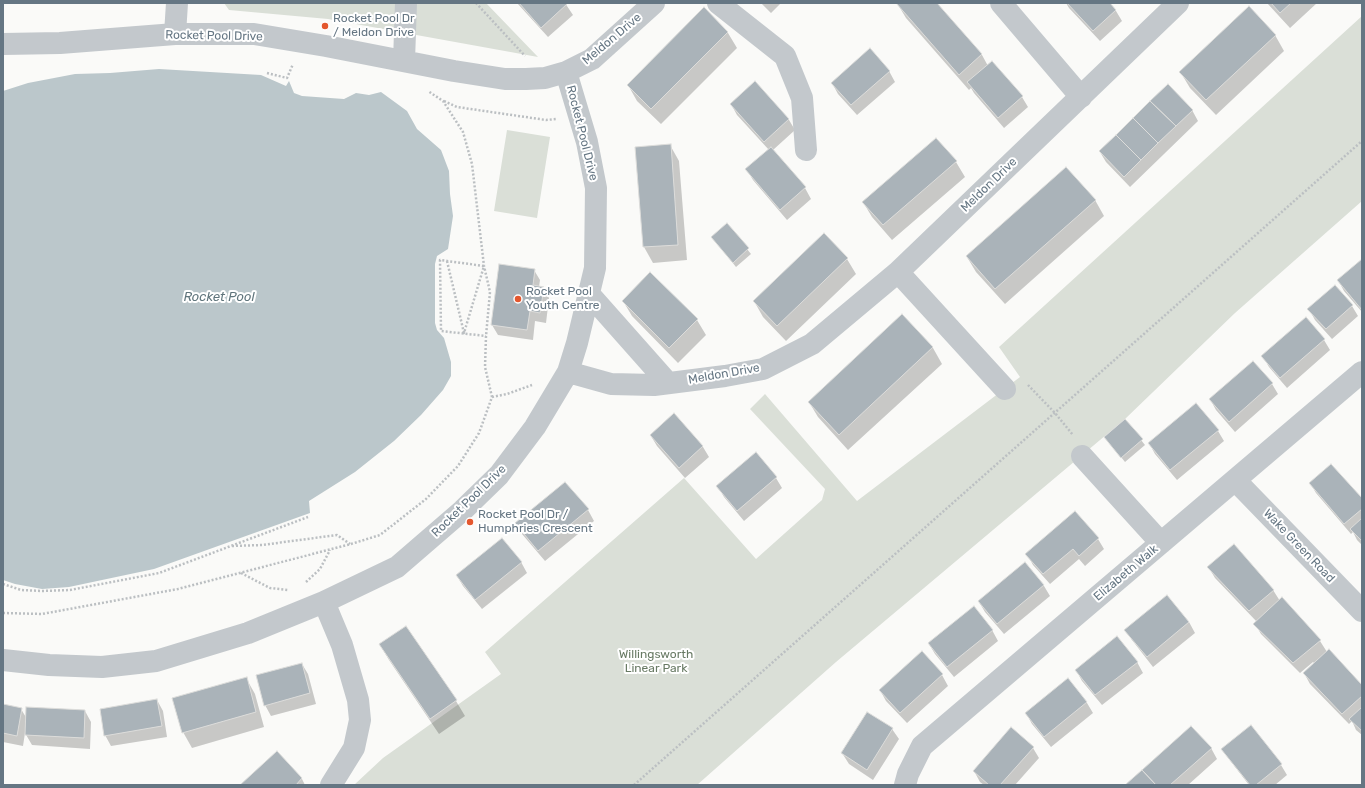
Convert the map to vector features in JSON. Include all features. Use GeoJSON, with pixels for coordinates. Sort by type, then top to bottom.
{"type":"FeatureCollection","features":[{"type":"Feature","properties":{"kind":"street"},"geometry":{"type":"LineString","coordinates":[[174,34],[177,3]]}},
{"type":"Feature","properties":{"kind":"street"},"geometry":{"type":"LineString","coordinates":[[404,61],[406,3]]}},
{"type":"Feature","properties":{"kind":"street","name":"Meldon Drive"},"geometry":{"type":"LineString","coordinates":[[566,72],[579,67],[592,59],[654,3]]}},
{"type":"Feature","properties":{"kind":"street"},"geometry":{"type":"LineString","coordinates":[[718,3],[785,56],[802,98],[806,150]]}},
{"type":"Feature","properties":{"kind":"street"},"geometry":{"type":"LineString","coordinates":[[1001,3],[1081,97]]}},
{"type":"Feature","properties":{"kind":"street","name":"Meldon Drive"},"geometry":{"type":"LineString","coordinates":[[568,372],[610,384],[654,385],[725,376],[762,368],[812,344],[898,272],[1178,3]]}},
{"type":"Feature","properties":{"kind":"street","name":"Rocket Pool Drive"},"geometry":{"type":"LineString","coordinates":[[3,44],[60,43],[174,34],[254,34],[505,79],[545,78],[566,72],[589,149],[596,188],[595,268],[578,343],[568,372],[535,427],[504,469],[463,510],[397,567],[248,634],[156,661],[102,667],[49,665],[3,660]]}},
{"type":"Feature","properties":{"kind":"street"},"geometry":{"type":"LineString","coordinates":[[898,272],[1005,389]]}},
{"type":"Feature","properties":{"kind":"street"},"geometry":{"type":"LineString","coordinates":[[590,294],[668,383]]}},
{"type":"Feature","properties":{"kind":"street","name":"Elizabeth Walk"},"geometry":{"type":"LineString","coordinates":[[905,785],[908,774],[922,746],[1236,481],[1362,372]]}},
{"type":"Feature","properties":{"kind":"street"},"geometry":{"type":"LineString","coordinates":[[1082,456],[1161,543]]}},
{"type":"Feature","properties":{"kind":"street","name":"Wake Green Road"},"geometry":{"type":"LineString","coordinates":[[1236,481],[1362,611]]}},
{"type":"Feature","properties":{"kind":"street"},"geometry":{"type":"LineString","coordinates":[[315,605],[342,645],[358,700],[360,720],[354,748],[331,785]]}},
{"type":"Feature","properties":{"kind":"path"},"geometry":{"type":"LineString","coordinates":[[476,3],[545,78]]}},
{"type":"Feature","properties":{"kind":"path"},"geometry":{"type":"LineString","coordinates":[[268,72],[287,78],[294,63],[286,61]]}},
{"type":"Feature","properties":{"kind":"path"},"geometry":{"type":"LineString","coordinates":[[422,88],[457,107],[546,120],[565,119],[578,113]]}},
{"type":"Feature","properties":{"kind":"path"},"geometry":{"type":"LineString","coordinates":[[3,613],[42,614],[178,590],[330,550],[380,535],[426,499],[458,466],[478,433],[492,397],[485,368],[490,292],[484,266],[472,164],[463,132],[443,100]]}},
{"type":"Feature","properties":{"kind":"path"},"geometry":{"type":"LineString","coordinates":[[634,785],[1362,141]]}},
{"type":"Feature","properties":{"kind":"path"},"geometry":{"type":"LineString","coordinates":[[484,266],[440,260],[441,331],[486,336]]}},
{"type":"Feature","properties":{"kind":"path"},"geometry":{"type":"LineString","coordinates":[[447,261],[464,333]]}},
{"type":"Feature","properties":{"kind":"path"},"geometry":{"type":"LineString","coordinates":[[464,333],[484,266]]}},
{"type":"Feature","properties":{"kind":"path"},"geometry":{"type":"LineString","coordinates":[[1005,389],[1021,377],[1055,413],[1081,445],[1082,456]]}},
{"type":"Feature","properties":{"kind":"path"},"geometry":{"type":"LineString","coordinates":[[492,397],[507,394],[534,384]]}},
{"type":"Feature","properties":{"kind":"path"},"geometry":{"type":"LineString","coordinates":[[3,584],[21,590],[70,590],[159,573],[308,517]]}},
{"type":"Feature","properties":{"kind":"path"},"geometry":{"type":"LineString","coordinates":[[229,546],[262,545],[337,535],[351,544]]}},
{"type":"Feature","properties":{"kind":"path"},"geometry":{"type":"LineString","coordinates":[[241,573],[270,588],[284,591],[296,589],[308,582],[320,569],[330,550]]}},
{"type":"Feature","properties":{"kind":"path"},"geometry":{"type":"LineString","coordinates":[[296,589],[315,605]]}},
{"type":"Feature","properties":{"kind":"green space"},"geometry":{"type":"Polygon","coordinates":[[[224,3],[486,3],[538,57],[328,19],[229,10],[224,3]]]}},
{"type":"Feature","properties":{"kind":"green space","name":"Willingsworth Linear Park"},"geometry":{"type":"Polygon","coordinates":[[[1362,16],[1362,201],[1235,313],[1125,419],[836,662],[697,785],[354,785],[383,758],[501,674],[485,652],[684,478],[756,559],[822,500],[825,489],[750,409],[765,394],[857,501],[1020,377],[999,347],[1362,16]]]}},
{"type":"Feature","properties":{"kind":"green space"},"geometry":{"type":"Polygon","coordinates":[[[507,130],[550,137],[537,218],[494,211],[507,130]]]}},
{"type":"Feature","properties":{"kind":"water","name":"Rocket Pool"},"geometry":{"type":"Polygon","coordinates":[[[159,69],[261,75],[286,86],[289,81],[294,93],[302,96],[344,99],[356,93],[369,95],[381,92],[407,111],[417,129],[441,150],[449,171],[453,216],[448,249],[437,256],[435,264],[435,323],[437,330],[444,338],[451,362],[451,376],[443,390],[421,415],[394,441],[355,472],[309,501],[310,513],[154,569],[69,587],[42,589],[15,584],[3,580],[3,91],[28,83],[75,74],[159,69]]]}},
{"type":"Feature","properties":{"kind":"building"},"geometry":{"type":"Polygon","coordinates":[[[519,3],[566,3],[567,4],[541,28],[519,3]]]}},
{"type":"Feature","properties":{"kind":"building"},"geometry":{"type":"Polygon","coordinates":[[[896,3],[937,3],[982,54],[959,75],[896,3]]]}},
{"type":"Feature","properties":{"kind":"building"},"geometry":{"type":"Polygon","coordinates":[[[1067,3],[1110,3],[1116,10],[1093,31],[1067,3]]]}},
{"type":"Feature","properties":{"kind":"building"},"geometry":{"type":"Polygon","coordinates":[[[1271,3],[1291,3],[1280,13],[1271,3]]]}},
{"type":"Feature","properties":{"kind":"building"},"geometry":{"type":"Polygon","coordinates":[[[1249,6],[1276,35],[1206,100],[1179,72],[1249,6]]]}},
{"type":"Feature","properties":{"kind":"building"},"geometry":{"type":"Polygon","coordinates":[[[704,7],[728,32],[651,109],[627,85],[704,7]]]}},
{"type":"Feature","properties":{"kind":"building"},"geometry":{"type":"Polygon","coordinates":[[[870,48],[890,71],[851,105],[831,83],[870,48]]]}},
{"type":"Feature","properties":{"kind":"building"},"geometry":{"type":"Polygon","coordinates":[[[992,61],[1023,96],[998,118],[967,82],[992,61]]]}},
{"type":"Feature","properties":{"kind":"building"},"geometry":{"type":"Polygon","coordinates":[[[755,81],[789,119],[764,142],[730,104],[755,81]]]}},
{"type":"Feature","properties":{"kind":"building"},"geometry":{"type":"Polygon","coordinates":[[[1168,84],[1193,110],[1176,126],[1150,101],[1168,84]]]}},
{"type":"Feature","properties":{"kind":"building"},"geometry":{"type":"Polygon","coordinates":[[[1150,101],[1176,126],[1158,143],[1133,118],[1150,101]]]}},
{"type":"Feature","properties":{"kind":"building"},"geometry":{"type":"Polygon","coordinates":[[[1133,118],[1158,143],[1141,160],[1116,135],[1133,118]]]}},
{"type":"Feature","properties":{"kind":"building"},"geometry":{"type":"Polygon","coordinates":[[[1116,135],[1141,160],[1124,177],[1099,151],[1116,135]]]}},
{"type":"Feature","properties":{"kind":"building"},"geometry":{"type":"Polygon","coordinates":[[[936,138],[957,161],[883,225],[862,202],[936,138]]]}},
{"type":"Feature","properties":{"kind":"building"},"geometry":{"type":"Polygon","coordinates":[[[671,144],[678,245],[643,247],[635,147],[671,144]]]}},
{"type":"Feature","properties":{"kind":"building"},"geometry":{"type":"Polygon","coordinates":[[[771,147],[806,187],[780,210],[745,169],[771,147]]]}},
{"type":"Feature","properties":{"kind":"building"},"geometry":{"type":"Polygon","coordinates":[[[1066,167],[1096,200],[995,289],[966,256],[1066,167]]]}},
{"type":"Feature","properties":{"kind":"building"},"geometry":{"type":"Polygon","coordinates":[[[727,223],[749,248],[733,263],[711,237],[727,223]]]}},
{"type":"Feature","properties":{"kind":"building"},"geometry":{"type":"Polygon","coordinates":[[[824,233],[848,258],[777,326],[753,301],[824,233]]]}},
{"type":"Feature","properties":{"kind":"building"},"geometry":{"type":"Polygon","coordinates":[[[1362,259],[1362,310],[1337,280],[1362,259]]]}},
{"type":"Feature","properties":{"kind":"building","name":"Rocket Pool Youth Centre"},"geometry":{"type":"Polygon","coordinates":[[[499,264],[535,269],[533,285],[544,287],[540,313],[530,311],[527,330],[491,325],[499,264]]]}},
{"type":"Feature","properties":{"kind":"building"},"geometry":{"type":"Polygon","coordinates":[[[650,272],[698,319],[669,348],[622,301],[650,272]]]}},
{"type":"Feature","properties":{"kind":"building"},"geometry":{"type":"Polygon","coordinates":[[[1335,285],[1353,305],[1326,329],[1307,309],[1335,285]]]}},
{"type":"Feature","properties":{"kind":"building"},"geometry":{"type":"Polygon","coordinates":[[[902,314],[933,347],[839,435],[808,402],[902,314]]]}},
{"type":"Feature","properties":{"kind":"building"},"geometry":{"type":"Polygon","coordinates":[[[1306,317],[1325,339],[1280,378],[1261,356],[1306,317]]]}},
{"type":"Feature","properties":{"kind":"building"},"geometry":{"type":"Polygon","coordinates":[[[1253,361],[1273,383],[1229,422],[1209,399],[1253,361]]]}},
{"type":"Feature","properties":{"kind":"building"},"geometry":{"type":"Polygon","coordinates":[[[1196,403],[1219,430],[1170,470],[1148,443],[1196,403]]]}},
{"type":"Feature","properties":{"kind":"building"},"geometry":{"type":"Polygon","coordinates":[[[674,413],[703,446],[679,468],[650,435],[674,413]]]}},
{"type":"Feature","properties":{"kind":"building"},"geometry":{"type":"Polygon","coordinates":[[[1125,419],[1143,439],[1121,458],[1104,437],[1125,419]]]}},
{"type":"Feature","properties":{"kind":"building"},"geometry":{"type":"Polygon","coordinates":[[[756,452],[777,477],[737,511],[716,486],[756,452]]]}},
{"type":"Feature","properties":{"kind":"building"},"geometry":{"type":"Polygon","coordinates":[[[1331,464],[1362,498],[1362,509],[1344,524],[1309,483],[1331,464]]]}},
{"type":"Feature","properties":{"kind":"building"},"geometry":{"type":"Polygon","coordinates":[[[565,482],[589,509],[538,551],[515,523],[565,482]]]}},
{"type":"Feature","properties":{"kind":"building"},"geometry":{"type":"Polygon","coordinates":[[[1075,511],[1099,538],[1079,556],[1073,549],[1043,574],[1025,554],[1075,511]]]}},
{"type":"Feature","properties":{"kind":"building"},"geometry":{"type":"Polygon","coordinates":[[[1362,518],[1362,541],[1350,529],[1362,518]]]}},
{"type":"Feature","properties":{"kind":"building"},"geometry":{"type":"Polygon","coordinates":[[[502,538],[522,562],[475,600],[456,575],[502,538]]]}},
{"type":"Feature","properties":{"kind":"building"},"geometry":{"type":"Polygon","coordinates":[[[1234,544],[1274,590],[1249,611],[1207,567],[1234,544]]]}},
{"type":"Feature","properties":{"kind":"building"},"geometry":{"type":"Polygon","coordinates":[[[1025,562],[1044,585],[997,624],[978,601],[1025,562]]]}},
{"type":"Feature","properties":{"kind":"building"},"geometry":{"type":"Polygon","coordinates":[[[1167,595],[1189,622],[1147,657],[1124,630],[1167,595]]]}},
{"type":"Feature","properties":{"kind":"building"},"geometry":{"type":"Polygon","coordinates":[[[1282,597],[1321,640],[1293,663],[1253,624],[1282,597]]]}},
{"type":"Feature","properties":{"kind":"building"},"geometry":{"type":"Polygon","coordinates":[[[974,606],[993,630],[947,667],[928,643],[974,606]]]}},
{"type":"Feature","properties":{"kind":"building"},"geometry":{"type":"Polygon","coordinates":[[[406,626],[457,700],[430,719],[379,644],[406,626]]]}},
{"type":"Feature","properties":{"kind":"building"},"geometry":{"type":"Polygon","coordinates":[[[1117,636],[1138,662],[1095,695],[1075,670],[1117,636]]]}},
{"type":"Feature","properties":{"kind":"building"},"geometry":{"type":"Polygon","coordinates":[[[1329,649],[1362,685],[1362,696],[1342,714],[1303,673],[1329,649]]]}},
{"type":"Feature","properties":{"kind":"building"},"geometry":{"type":"Polygon","coordinates":[[[922,651],[943,674],[900,713],[879,690],[922,651]]]}},
{"type":"Feature","properties":{"kind":"building"},"geometry":{"type":"Polygon","coordinates":[[[302,663],[310,693],[264,706],[256,675],[302,663]]]}},
{"type":"Feature","properties":{"kind":"building"},"geometry":{"type":"Polygon","coordinates":[[[247,677],[256,712],[182,733],[172,698],[247,677]]]}},
{"type":"Feature","properties":{"kind":"building"},"geometry":{"type":"Polygon","coordinates":[[[1068,678],[1087,702],[1044,737],[1025,713],[1068,678]]]}},
{"type":"Feature","properties":{"kind":"building"},"geometry":{"type":"Polygon","coordinates":[[[157,699],[162,726],[104,736],[100,709],[157,699]]]}},
{"type":"Feature","properties":{"kind":"building"},"geometry":{"type":"Polygon","coordinates":[[[3,704],[22,708],[17,736],[3,733],[3,704]]]}},
{"type":"Feature","properties":{"kind":"building"},"geometry":{"type":"Polygon","coordinates":[[[26,707],[85,710],[84,738],[25,735],[26,707]]]}},
{"type":"Feature","properties":{"kind":"building"},"geometry":{"type":"Polygon","coordinates":[[[1362,707],[1362,731],[1349,719],[1362,707]]]}},
{"type":"Feature","properties":{"kind":"building"},"geometry":{"type":"Polygon","coordinates":[[[867,712],[893,728],[867,770],[841,753],[867,712]]]}},
{"type":"Feature","properties":{"kind":"building"},"geometry":{"type":"Polygon","coordinates":[[[1251,725],[1282,764],[1256,785],[1250,785],[1221,749],[1251,725]]]}},
{"type":"Feature","properties":{"kind":"building"},"geometry":{"type":"Polygon","coordinates":[[[1191,726],[1212,748],[1170,785],[1156,785],[1142,770],[1191,726]]]}},
{"type":"Feature","properties":{"kind":"building"},"geometry":{"type":"Polygon","coordinates":[[[1011,727],[1034,747],[1000,785],[989,785],[973,771],[1011,727]]]}},
{"type":"Feature","properties":{"kind":"building"},"geometry":{"type":"Polygon","coordinates":[[[277,751],[302,778],[296,785],[240,785],[277,751]]]}},
{"type":"Feature","properties":{"kind":"building"},"geometry":{"type":"Polygon","coordinates":[[[1142,770],[1156,785],[1125,785],[1142,770]]]}},
{"type":"Feature","properties":{"kind":"place","name":"Rocket Pool Dr / Meldon Drive"},"geometry":{"type":"Point","coordinates":[325,26]}},
{"type":"Feature","properties":{"kind":"place","name":"Rocket Pool Youth Centre"},"geometry":{"type":"Point","coordinates":[518,299]}},
{"type":"Feature","properties":{"kind":"place","name":"Rocket Pool Dr / Humphries Crescent"},"geometry":{"type":"Point","coordinates":[470,522]}}]}
